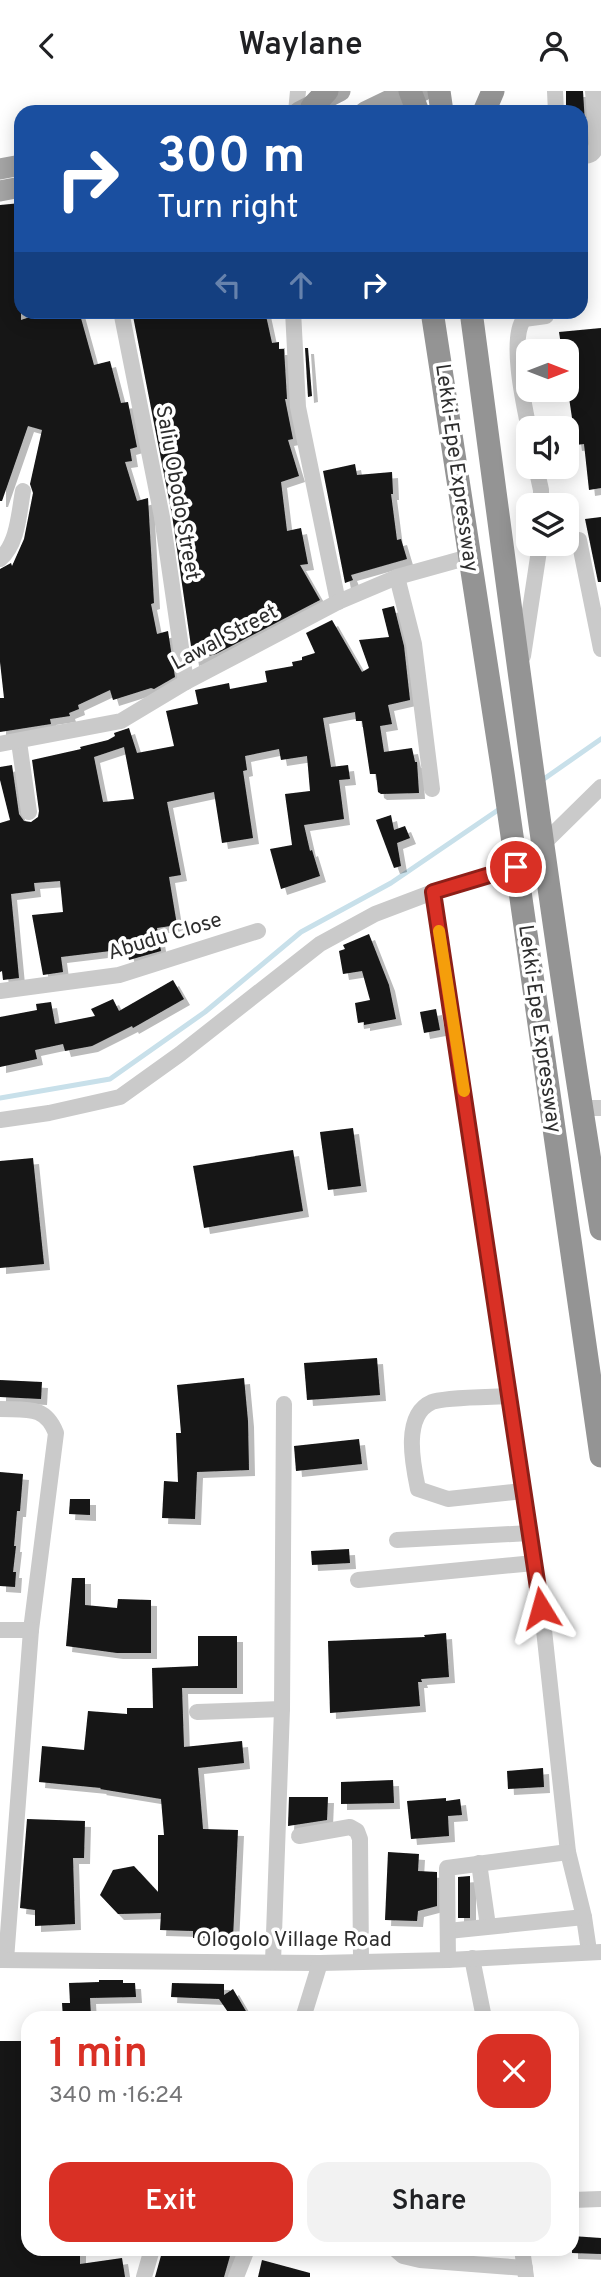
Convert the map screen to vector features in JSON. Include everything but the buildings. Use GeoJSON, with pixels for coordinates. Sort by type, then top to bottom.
{"type":"FeatureCollection","features":[{"type":"Feature","properties":{"kind":"highway","name":"Lekki-Epe Expressway"},"geometry":{"type":"LineString","coordinates":[[433,319],[503,773],[601,1456]]}},
{"type":"Feature","properties":{"kind":"highway"},"geometry":{"type":"LineString","coordinates":[[458,319],[498,589],[511,615]]}},
{"type":"Feature","properties":{"kind":"highway","name":"Lekki-Epe Expressway"},"geometry":{"type":"LineString","coordinates":[[472,319],[542,832],[588,1106],[601,1229]]}},
{"type":"Feature","properties":{"kind":"main road"},"geometry":{"type":"LineString","coordinates":[[306,103],[340,91]]}},
{"type":"Feature","properties":{"kind":"main road"},"geometry":{"type":"LineString","coordinates":[[386,105],[408,98]]}},
{"type":"Feature","properties":{"kind":"street"},"geometry":{"type":"LineString","coordinates":[[588,156],[595,152],[597,145],[593,91]]}},
{"type":"Feature","properties":{"kind":"street","name":"Saliu Obodo Street"},"geometry":{"type":"LineString","coordinates":[[123,319],[162,517],[186,682]]}},
{"type":"Feature","properties":{"kind":"street"},"geometry":{"type":"LineString","coordinates":[[293,319],[298,407],[338,602]]}},
{"type":"Feature","properties":{"kind":"street"},"geometry":{"type":"LineString","coordinates":[[524,319],[519,325],[518,335],[520,389],[525,416]]}},
{"type":"Feature","properties":{"kind":"street"},"geometry":{"type":"LineString","coordinates":[[0,559],[5,555],[16,532],[23,491]]}},
{"type":"Feature","properties":{"kind":"street"},"geometry":{"type":"LineString","coordinates":[[579,540],[601,649]]}},
{"type":"Feature","properties":{"kind":"street"},"geometry":{"type":"LineString","coordinates":[[520,678],[538,556]]}},
{"type":"Feature","properties":{"kind":"street","name":"Lawal Street"},"geometry":{"type":"LineString","coordinates":[[0,744],[121,721],[186,682],[338,602],[397,577],[469,557]]}},
{"type":"Feature","properties":{"kind":"street"},"geometry":{"type":"LineString","coordinates":[[397,577],[414,644],[432,789]]}},
{"type":"Feature","properties":{"kind":"street"},"geometry":{"type":"LineString","coordinates":[[19,742],[29,812]]}},
{"type":"Feature","properties":{"kind":"street"},"geometry":{"type":"LineString","coordinates":[[542,832],[594,803],[601,787]]}},
{"type":"Feature","properties":{"kind":"street"},"geometry":{"type":"LineString","coordinates":[[0,1120],[49,1113],[120,1097],[180,1054],[306,952],[375,914],[433,892],[516,867]]}},
{"type":"Feature","properties":{"kind":"street"},"geometry":{"type":"LineString","coordinates":[[433,892],[544,1630],[568,1852],[584,1917],[597,1950]]}},
{"type":"Feature","properties":{"kind":"street","name":"Abudu Close"},"geometry":{"type":"LineString","coordinates":[[0,991],[119,975],[258,931]]}},
{"type":"Feature","properties":{"kind":"street"},"geometry":{"type":"LineString","coordinates":[[588,1106],[601,1153]]}},
{"type":"Feature","properties":{"kind":"street"},"geometry":{"type":"LineString","coordinates":[[509,1396],[431,1402],[416,1416],[410,1452],[418,1489],[448,1499],[523,1491]]}},
{"type":"Feature","properties":{"kind":"street"},"geometry":{"type":"LineString","coordinates":[[273,1962],[282,1709],[284,1404]]}},
{"type":"Feature","properties":{"kind":"street"},"geometry":{"type":"LineString","coordinates":[[0,1409],[39,1411],[51,1420],[56,1433],[32,1630],[3,1960]]}},
{"type":"Feature","properties":{"kind":"street"},"geometry":{"type":"LineString","coordinates":[[397,1540],[530,1533]]}},
{"type":"Feature","properties":{"kind":"street"},"geometry":{"type":"LineString","coordinates":[[359,1580],[534,1563]]}},
{"type":"Feature","properties":{"kind":"street"},"geometry":{"type":"LineString","coordinates":[[0,1630],[32,1630]]}},
{"type":"Feature","properties":{"kind":"street"},"geometry":{"type":"LineString","coordinates":[[197,1712],[282,1709]]}},
{"type":"Feature","properties":{"kind":"street"},"geometry":{"type":"LineString","coordinates":[[299,1836],[350,1827],[357,1831],[360,1839],[361,1961]]}},
{"type":"Feature","properties":{"kind":"street"},"geometry":{"type":"LineString","coordinates":[[448,1960],[447,1868],[568,1852]]}},
{"type":"Feature","properties":{"kind":"street"},"geometry":{"type":"LineString","coordinates":[[479,1864],[488,1926]]}},
{"type":"Feature","properties":{"kind":"street"},"geometry":{"type":"LineString","coordinates":[[448,1931],[584,1917]]}},
{"type":"Feature","properties":{"kind":"street","name":"Ologolo Village Road"},"geometry":{"type":"LineString","coordinates":[[3,1960],[320,1963],[448,1960],[597,1950]]}},
{"type":"Feature","properties":{"kind":"street"},"geometry":{"type":"LineString","coordinates":[[472,1958],[483,2011]]}},
{"type":"Feature","properties":{"kind":"street"},"geometry":{"type":"LineString","coordinates":[[305,2011],[320,1963]]}},
{"type":"Feature","properties":{"kind":"street"},"geometry":{"type":"LineString","coordinates":[[579,2200],[601,2199]]}},
{"type":"Feature","properties":{"kind":"street"},"geometry":{"type":"LineString","coordinates":[[144,2277],[150,2256]]}},
{"type":"Feature","properties":{"kind":"street"},"geometry":{"type":"LineString","coordinates":[[236,2277],[244,2256]]}},
{"type":"Feature","properties":{"kind":"street"},"geometry":{"type":"LineString","coordinates":[[403,2256],[525,2272]]}},
{"type":"Feature","properties":{"kind":"waterway"},"geometry":{"type":"LineString","coordinates":[[541,781],[601,739]]}},
{"type":"Feature","properties":{"kind":"waterway"},"geometry":{"type":"LineString","coordinates":[[0,1098],[110,1079],[205,1012],[301,932],[391,883],[501,808]]}},
{"type":"Feature","properties":{"kind":"slow traffic"},"geometry":{"type":"LineString","coordinates":[[439,931],[464,1091]]}},
{"type":"Feature","properties":{"kind":"route"},"geometry":{"type":"LineString","coordinates":[[516,867],[433,892],[541,1608]]}}]}
